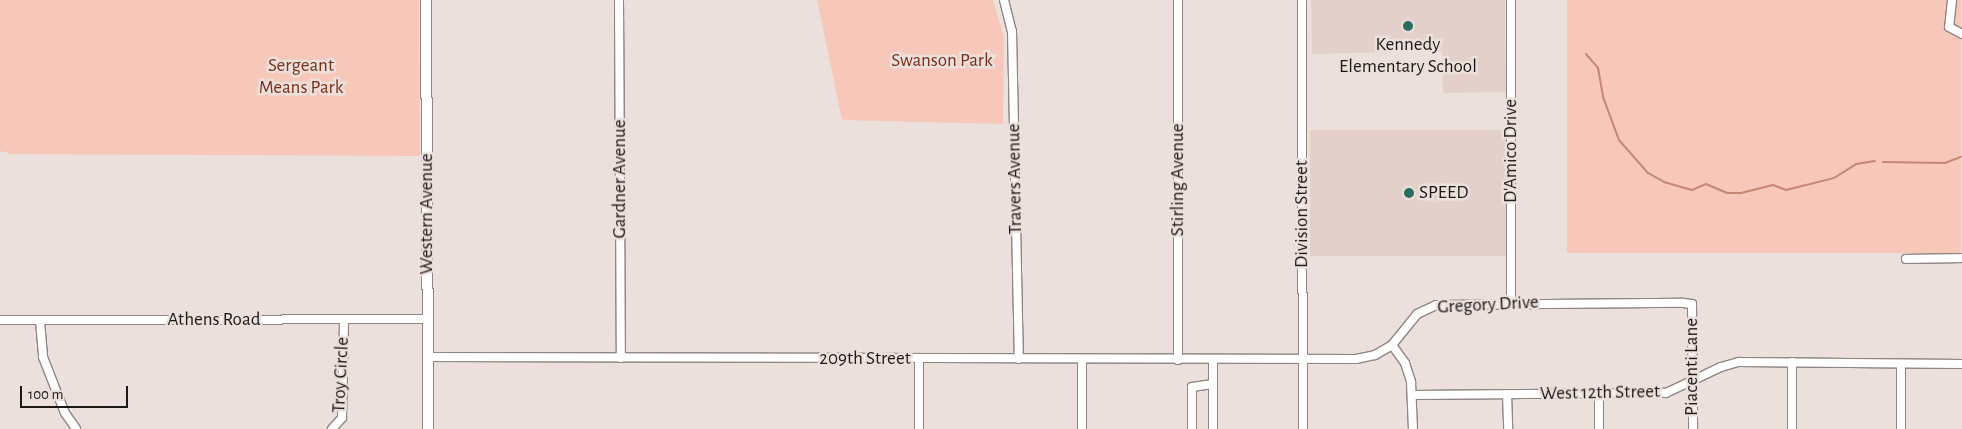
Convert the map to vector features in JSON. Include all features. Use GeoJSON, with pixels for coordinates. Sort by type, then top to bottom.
{"type":"FeatureCollection","features":[{"type":"Feature","properties":{"kind":"main road","name":"Western Avenue"},"geometry":{"type":"LineString","coordinates":[[426,0],[428,429]]}},
{"type":"Feature","properties":{"kind":"street","name":"Gardner Avenue"},"geometry":{"type":"LineString","coordinates":[[619,0],[621,358]]}},
{"type":"Feature","properties":{"kind":"street","name":"Travers Avenue"},"geometry":{"type":"LineString","coordinates":[[1004,0],[1012,32],[1019,359]]}},
{"type":"Feature","properties":{"kind":"street","name":"Stirling Avenue"},"geometry":{"type":"LineString","coordinates":[[1178,0],[1178,360]]}},
{"type":"Feature","properties":{"kind":"street","name":"Division Street"},"geometry":{"type":"LineString","coordinates":[[1302,0],[1303,429]]}},
{"type":"Feature","properties":{"kind":"street","name":"D'Amico Drive"},"geometry":{"type":"LineString","coordinates":[[1511,0],[1511,302]]}},
{"type":"Feature","properties":{"kind":"street"},"geometry":{"type":"LineString","coordinates":[[1952,0],[1950,27],[1962,34]]}},
{"type":"Feature","properties":{"kind":"street"},"geometry":{"type":"LineString","coordinates":[[1906,259],[1962,258]]}},
{"type":"Feature","properties":{"kind":"street","name":"Gregory Drive"},"geometry":{"type":"LineString","coordinates":[[1303,359],[1366,358],[1392,345],[1417,314],[1436,305],[1511,302],[1692,304]]}},
{"type":"Feature","properties":{"kind":"street","name":"Piacenti Lane"},"geometry":{"type":"LineString","coordinates":[[1692,304],[1693,429]]}},
{"type":"Feature","properties":{"kind":"street","name":"Athens Road"},"geometry":{"type":"LineString","coordinates":[[0,320],[344,320],[428,318]]}},
{"type":"Feature","properties":{"kind":"street"},"geometry":{"type":"LineString","coordinates":[[40,320],[43,357],[65,413],[76,429]]}},
{"type":"Feature","properties":{"kind":"street","name":"Troy Circle"},"geometry":{"type":"LineString","coordinates":[[332,429],[342,418],[344,320]]}},
{"type":"Feature","properties":{"kind":"street"},"geometry":{"type":"LineString","coordinates":[[1392,345],[1408,369],[1412,395],[1413,429]]}},
{"type":"Feature","properties":{"kind":"street","name":"209th Street"},"geometry":{"type":"LineString","coordinates":[[428,358],[1303,359]]}},
{"type":"Feature","properties":{"kind":"street"},"geometry":{"type":"LineString","coordinates":[[918,429],[919,359]]}},
{"type":"Feature","properties":{"kind":"street"},"geometry":{"type":"LineString","coordinates":[[1213,359],[1213,429]]}},
{"type":"Feature","properties":{"kind":"street"},"geometry":{"type":"LineString","coordinates":[[1082,360],[1082,429]]}},
{"type":"Feature","properties":{"kind":"street","name":"West 12th Street"},"geometry":{"type":"LineString","coordinates":[[1412,395],[1666,393],[1721,367],[1739,362],[1962,364]]}},
{"type":"Feature","properties":{"kind":"street"},"geometry":{"type":"LineString","coordinates":[[1792,362],[1792,429]]}},
{"type":"Feature","properties":{"kind":"street"},"geometry":{"type":"LineString","coordinates":[[1900,364],[1901,429]]}},
{"type":"Feature","properties":{"kind":"street"},"geometry":{"type":"LineString","coordinates":[[1192,429],[1192,387],[1213,384]]}},
{"type":"Feature","properties":{"kind":"street"},"geometry":{"type":"LineString","coordinates":[[1507,394],[1508,429]]}},
{"type":"Feature","properties":{"kind":"street"},"geometry":{"type":"LineString","coordinates":[[1599,394],[1600,429]]}},
{"type":"Feature","properties":{"kind":"shaded area","name":"Kennedy Elementary School"},"geometry":{"type":"Polygon","coordinates":[[[1311,0],[1505,0],[1506,92],[1443,93],[1442,51],[1312,54],[1311,0]]]}},
{"type":"Feature","properties":{"kind":"shaded area","name":"SPEED"},"geometry":{"type":"Polygon","coordinates":[[[1310,130],[1507,130],[1507,256],[1310,256],[1310,130]]]}},
{"type":"Feature","properties":{"kind":"green space","name":"Sergeant Means Park"},"geometry":{"type":"Polygon","coordinates":[[[0,0],[419,0],[420,156],[12,154],[0,151],[0,0]]]}},
{"type":"Feature","properties":{"kind":"green space","name":"Swanson Park"},"geometry":{"type":"Polygon","coordinates":[[[817,0],[993,0],[1004,37],[1003,124],[842,120],[817,0]]]}},
{"type":"Feature","properties":{"kind":"green space"},"geometry":{"type":"Polygon","coordinates":[[[1567,0],[1961,0],[1961,253],[1567,253],[1567,0]]]}},
{"type":"Feature","properties":{"kind":"waterway"},"geometry":{"type":"LineString","coordinates":[[1586,54],[1598,68],[1603,97],[1619,140],[1648,173],[1664,182],[1692,190],[1706,184],[1727,193],[1741,193],[1773,185],[1786,190],[1834,178],[1856,164],[1875,161]]}},
{"type":"Feature","properties":{"kind":"waterway"},"geometry":{"type":"LineString","coordinates":[[1883,162],[1945,163],[1961,157]]}},
{"type":"Feature","properties":{"kind":"place","name":"Kennedy Elementary School"},"geometry":{"type":"Point","coordinates":[1408,26]}},
{"type":"Feature","properties":{"kind":"place","name":"SPEED"},"geometry":{"type":"Point","coordinates":[1409,193]}}]}
